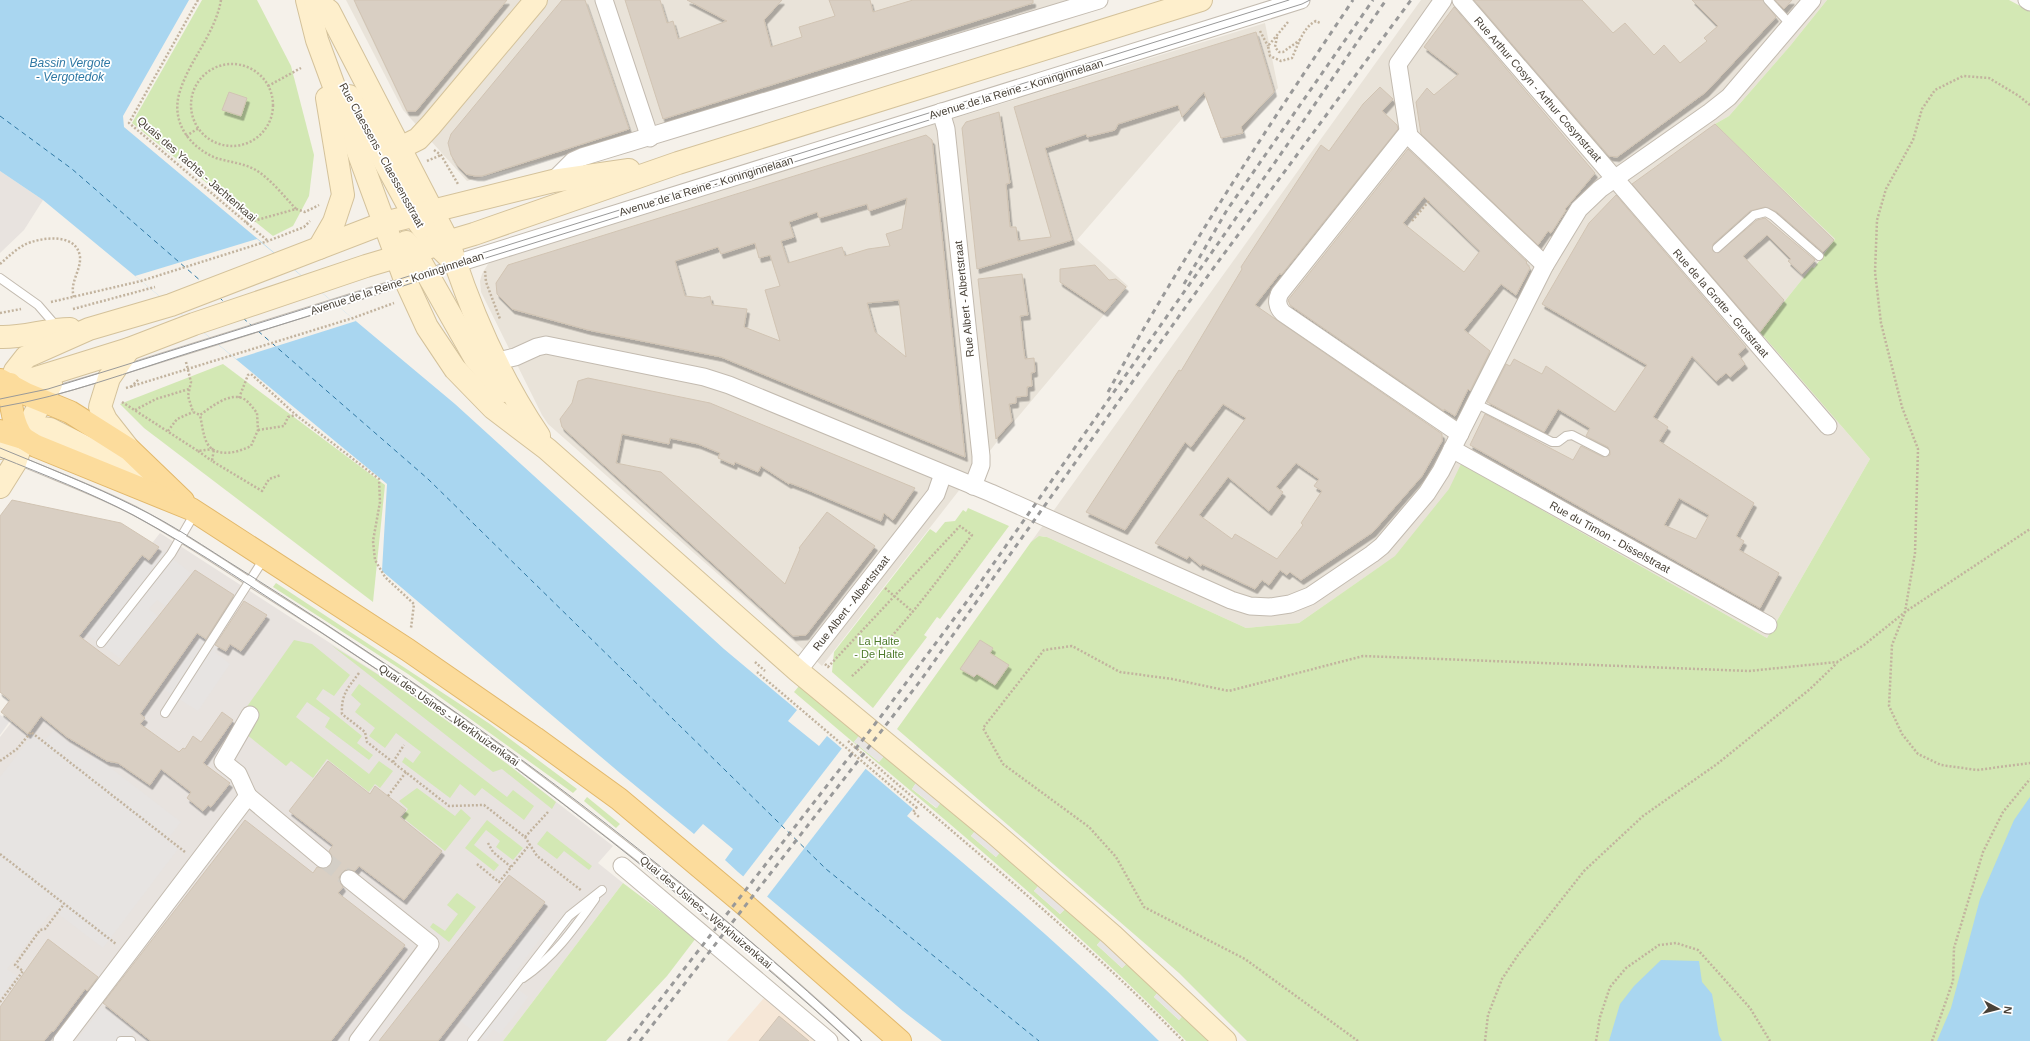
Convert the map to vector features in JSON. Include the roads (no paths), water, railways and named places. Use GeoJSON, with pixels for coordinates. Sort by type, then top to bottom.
{"type":"FeatureCollection","features":[{"type":"Feature","properties":{"kind":"main road","name":"Rue Claessens - Claessensstraat"},"geometry":{"type":"LineString","coordinates":[[307,0],[317,40],[344,195],[334,222],[319,248]]}},
{"type":"Feature","properties":{"kind":"main road","name":"Rue Claessens - Claessensstraat"},"geometry":{"type":"LineString","coordinates":[[315,0],[330,11],[400,148],[423,214]]}},
{"type":"Feature","properties":{"kind":"main road"},"geometry":{"type":"LineString","coordinates":[[400,148],[418,138],[431,125],[536,0]]}},
{"type":"Feature","properties":{"kind":"main road","name":"Avenue de la Reine - Koninginnelaan"},"geometry":{"type":"LineString","coordinates":[[4,391],[20,383],[129,349],[194,324],[312,284],[443,244],[678,163],[1201,0]]}},
{"type":"Feature","properties":{"kind":"main road","name":"Rue Claessens - Claessensstraat"},"geometry":{"type":"LineString","coordinates":[[317,40],[386,163],[423,214],[456,264]]}},
{"type":"Feature","properties":{"kind":"main road","name":"Rue Claessens - Claessensstraat"},"geometry":{"type":"LineString","coordinates":[[317,40],[384,223]]}},
{"type":"Feature","properties":{"kind":"main road","name":"Avenue de la Reine - Koninginnelaan"},"geometry":{"type":"LineString","coordinates":[[4,391],[15,371],[26,357],[89,329],[171,305],[384,223],[553,181],[678,163]]}},
{"type":"Feature","properties":{"kind":"main road"},"geometry":{"type":"LineString","coordinates":[[384,223],[402,236],[405,255],[416,277],[489,364],[547,449]]}},
{"type":"Feature","properties":{"kind":"main road"},"geometry":{"type":"LineString","coordinates":[[456,264],[489,364]]}},
{"type":"Feature","properties":{"kind":"main road"},"geometry":{"type":"LineString","coordinates":[[416,277],[427,327],[455,369],[493,408],[547,449],[798,671],[1112,935],[1225,1041]]}},
{"type":"Feature","properties":{"kind":"main road","name":"Avenue de la Reine - Koninginnelaan"},"geometry":{"type":"LineString","coordinates":[[0,337],[28,336],[53,323],[89,329]]}},
{"type":"Feature","properties":{"kind":"main road"},"geometry":{"type":"LineString","coordinates":[[129,349],[113,373],[104,391],[100,407],[106,420],[130,450],[193,510]]}},
{"type":"Feature","properties":{"kind":"main road"},"geometry":{"type":"LineString","coordinates":[[0,487],[6,455],[24,434],[40,397],[58,371]]}},
{"type":"Feature","properties":{"kind":"main road"},"geometry":{"type":"LineString","coordinates":[[130,450],[70,412],[40,397],[4,391],[18,432],[24,434],[50,451],[193,510],[266,556],[408,650],[535,738],[619,799],[744,904],[900,1041]]}},
{"type":"Feature","properties":{"kind":"main road"},"geometry":{"type":"LineString","coordinates":[[0,431],[24,434],[40,428],[50,429],[152,481],[165,484]]}},
{"type":"Feature","properties":{"kind":"street"},"geometry":{"type":"LineString","coordinates":[[604,0],[650,138]]}},
{"type":"Feature","properties":{"kind":"street"},"geometry":{"type":"LineString","coordinates":[[553,181],[573,161],[1099,0]]}},
{"type":"Feature","properties":{"kind":"street","name":"Avenue de la Reine - Koninginnelaan"},"geometry":{"type":"LineString","coordinates":[[456,264],[1301,0]]}},
{"type":"Feature","properties":{"kind":"street"},"geometry":{"type":"LineString","coordinates":[[1443,0],[1398,64],[1408,132],[1546,266]]}},
{"type":"Feature","properties":{"kind":"street","name":"Rue Arthur Cosyn - Arthur Cosynstraat"},"geometry":{"type":"LineString","coordinates":[[1461,0],[1614,179]]}},
{"type":"Feature","properties":{"kind":"street"},"geometry":{"type":"LineString","coordinates":[[455,369],[489,364],[515,357],[538,346],[546,345],[704,377],[729,385],[973,486],[1231,600],[1250,606],[1270,607],[1290,604],[1310,596],[1372,554],[1392,536],[1427,493],[1460,434],[1546,266],[1580,210],[1588,200],[1614,179],[1720,105],[1738,87],[1812,0]]}},
{"type":"Feature","properties":{"kind":"street","name":"Rue Albert - Albertstraat"},"geometry":{"type":"LineString","coordinates":[[941,112],[946,129],[981,456],[981,465],[973,486]]}},
{"type":"Feature","properties":{"kind":"street"},"geometry":{"type":"LineString","coordinates":[[1408,132],[1280,292],[1278,297],[1278,306],[1283,313],[1460,434]]}},
{"type":"Feature","properties":{"kind":"street","name":"Rue de la Grotte - Grotstraat"},"geometry":{"type":"LineString","coordinates":[[1614,179],[1696,266],[1828,426]]}},
{"type":"Feature","properties":{"kind":"street","name":"Rue du Timon - Disselstraat"},"geometry":{"type":"LineString","coordinates":[[1452,449],[1768,625]]}},
{"type":"Feature","properties":{"kind":"street","name":"Rue Albert - Albertstraat"},"geometry":{"type":"LineString","coordinates":[[798,671],[936,494],[943,474]]}},
{"type":"Feature","properties":{"kind":"street"},"geometry":{"type":"LineString","coordinates":[[250,715],[223,762],[238,774],[248,796],[323,859]]}},
{"type":"Feature","properties":{"kind":"street"},"geometry":{"type":"LineString","coordinates":[[62,1041],[248,796]]}},
{"type":"Feature","properties":{"kind":"street","name":"Quai des Usines - Werkhuizenkaai"},"geometry":{"type":"LineString","coordinates":[[622,866],[829,1041]]}},
{"type":"Feature","properties":{"kind":"street"},"geometry":{"type":"LineString","coordinates":[[349,879],[430,944],[358,1041]]}},
{"type":"Feature","properties":{"kind":"lane"},"geometry":{"type":"LineString","coordinates":[[1768,0],[1791,25]]}},
{"type":"Feature","properties":{"kind":"lane"},"geometry":{"type":"LineString","coordinates":[[1717,248],[1754,216],[1766,212],[1773,216],[1819,256]]}},
{"type":"Feature","properties":{"kind":"lane","name":"Avenue de la Reine - Koninginnelaan"},"geometry":{"type":"LineString","coordinates":[[40,397],[456,264]]}},
{"type":"Feature","properties":{"kind":"lane"},"geometry":{"type":"LineString","coordinates":[[0,278],[38,305],[53,323]]}},
{"type":"Feature","properties":{"kind":"lane"},"geometry":{"type":"LineString","coordinates":[[1476,403],[1552,442],[1558,442],[1566,436],[1572,435],[1605,452]]}},
{"type":"Feature","properties":{"kind":"lane","name":"Quai des Usines - Werkhuizenkaai"},"geometry":{"type":"LineString","coordinates":[[6,455],[86,488],[135,511],[250,581],[426,697],[546,784],[661,874],[776,970],[856,1041]]}},
{"type":"Feature","properties":{"kind":"lane"},"geometry":{"type":"LineString","coordinates":[[101,643],[171,554],[193,510]]}},
{"type":"Feature","properties":{"kind":"lane"},"geometry":{"type":"LineString","coordinates":[[165,713],[266,556]]}},
{"type":"Feature","properties":{"kind":"lane"},"geometry":{"type":"LineString","coordinates":[[472,1041],[515,983],[569,916],[602,890],[559,948],[538,968],[515,983]]}},
{"type":"Feature","properties":{"kind":"lane"},"geometry":{"type":"LineString","coordinates":[[121,1041],[132,1041]]}},
{"type":"Feature","properties":{"kind":"water","name":"Bassin Vergote - Vergotedok"},"geometry":{"type":"Polygon","coordinates":[[[0,0],[189,0],[123,116],[124,127],[455,404],[724,649],[797,710],[788,721],[819,746],[827,736],[913,809],[907,816],[1036,926],[1159,1041],[942,1041],[903,1011],[738,872],[725,860],[733,849],[703,824],[694,834],[382,571],[387,484],[43,200],[0,171],[0,0]]]}},
{"type":"Feature","properties":{"kind":"water"},"geometry":{"type":"Polygon","coordinates":[[[2030,797],[2030,1041],[1937,1041],[1951,1008],[1980,899],[2014,820],[2030,797]]]}},
{"type":"Feature","properties":{"kind":"water"},"geometry":{"type":"Polygon","coordinates":[[[1661,960],[1699,961],[1702,982],[1712,994],[1719,1035],[1722,1041],[1609,1041],[1620,1004],[1634,986],[1661,960]]]}},
{"type":"Feature","properties":{"kind":"tunnel"},"geometry":{"type":"LineString","coordinates":[[323,859],[349,879]]}},
{"type":"Feature","properties":{"kind":"tram line"},"geometry":{"type":"LineString","coordinates":[[0,399],[48,389],[116,368],[1289,0]]}},
{"type":"Feature","properties":{"kind":"tram line"},"geometry":{"type":"LineString","coordinates":[[0,407],[74,390],[379,294],[489,257],[1302,4],[1310,0]]}},
{"type":"Feature","properties":{"kind":"tram line"},"geometry":{"type":"LineString","coordinates":[[0,448],[103,491],[163,521],[189,536],[399,673],[520,758],[638,848],[752,943],[862,1041]]}},
{"type":"Feature","properties":{"kind":"tram line"},"geometry":{"type":"LineString","coordinates":[[0,457],[101,499],[158,529],[256,589],[424,702],[517,769],[654,875],[775,975],[849,1041]]}},
{"type":"Feature","properties":{"kind":"railway"},"geometry":{"type":"LineString","coordinates":[[1108,392],[1195,242],[1353,0]]}},
{"type":"Feature","properties":{"kind":"railway"},"geometry":{"type":"LineString","coordinates":[[1184,284],[1227,210],[1373,0]]}},
{"type":"Feature","properties":{"kind":"railway"},"geometry":{"type":"LineString","coordinates":[[628,1041],[882,715],[968,600],[1285,148],[1386,0]]}},
{"type":"Feature","properties":{"kind":"railway"},"geometry":{"type":"LineString","coordinates":[[640,1041],[921,680],[1204,281],[1411,0]]}},
{"type":"Feature","properties":{"kind":"park label","name":"La Halte - De Halte"},"geometry":{"type":"Point","coordinates":[879,647]}}]}
